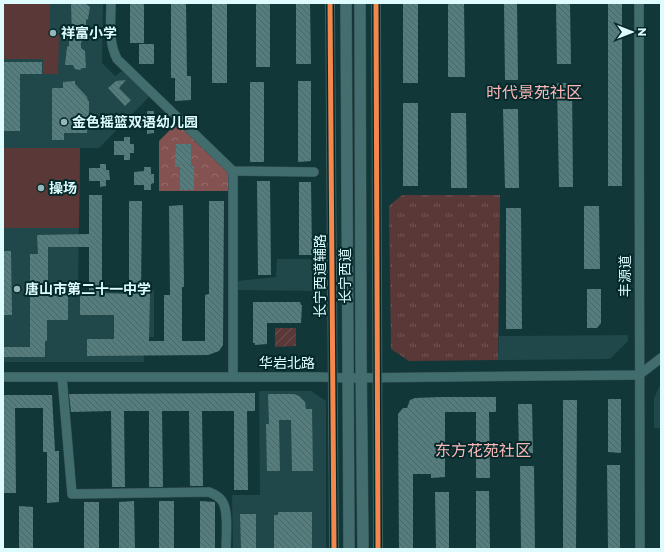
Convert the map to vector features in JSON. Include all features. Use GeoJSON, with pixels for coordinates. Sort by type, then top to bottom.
{"type":"FeatureCollection","features":[{"type":"Feature","properties":{"kind":"main road","name":"长宁西道"},"geometry":{"type":"LineString","coordinates":[[346,3],[349,549]]}},
{"type":"Feature","properties":{"kind":"main road","name":"长宁西道"},"geometry":{"type":"LineString","coordinates":[[360,3],[363,549]]}},
{"type":"Feature","properties":{"kind":"street"},"geometry":{"type":"LineString","coordinates":[[111,3],[110,41],[113,51],[118,59],[233,171],[314,172]]}},
{"type":"Feature","properties":{"kind":"street","name":"长宁西道辅路"},"geometry":{"type":"LineString","coordinates":[[330,3],[334,549]]}},
{"type":"Feature","properties":{"kind":"street"},"geometry":{"type":"LineString","coordinates":[[376,3],[378,549]]}},
{"type":"Feature","properties":{"kind":"street","name":"丰源道"},"geometry":{"type":"LineString","coordinates":[[639,3],[640,549]]}},
{"type":"Feature","properties":{"kind":"street"},"geometry":{"type":"LineString","coordinates":[[360,94],[376,94]]}},
{"type":"Feature","properties":{"kind":"street"},"geometry":{"type":"LineString","coordinates":[[233,171],[233,378]]}},
{"type":"Feature","properties":{"kind":"street"},"geometry":{"type":"LineString","coordinates":[[639,375],[661,358]]}},
{"type":"Feature","properties":{"kind":"street","name":"华岩北路"},"geometry":{"type":"LineString","coordinates":[[3,377],[378,378],[639,375]]}},
{"type":"Feature","properties":{"kind":"street"},"geometry":{"type":"LineString","coordinates":[[62,377],[72,494],[209,492],[222,500],[226,508],[226,549]]}},
{"type":"Feature","properties":{"kind":"shaded area"},"geometry":{"type":"Polygon","coordinates":[[[3,3],[103,3],[102,63],[115,76],[122,71],[150,96],[99,148],[80,148],[78,290],[154,290],[154,337],[144,337],[144,362],[3,362],[3,3]]]}},
{"type":"Feature","properties":{"kind":"shaded area"},"geometry":{"type":"Polygon","coordinates":[[[277,259],[317,259],[317,291],[238,290],[237,281],[276,277],[277,259]]]}},
{"type":"Feature","properties":{"kind":"shaded area"},"geometry":{"type":"Polygon","coordinates":[[[628,335],[628,341],[610,359],[498,360],[499,336],[628,335]]]}},
{"type":"Feature","properties":{"kind":"shaded area"},"geometry":{"type":"Polygon","coordinates":[[[661,383],[661,428],[654,428],[654,398],[661,383]]]}},
{"type":"Feature","properties":{"kind":"shaded area"},"geometry":{"type":"Polygon","coordinates":[[[259,391],[311,391],[326,401],[326,549],[233,549],[232,495],[260,495],[259,391]]]}},
{"type":"Feature","properties":{"kind":"green space"},"geometry":{"type":"Polygon","coordinates":[[[3,3],[50,3],[50,35],[59,35],[58,74],[43,74],[43,59],[3,59],[3,3]]]}},
{"type":"Feature","properties":{"kind":"green space"},"geometry":{"type":"Polygon","coordinates":[[[178,122],[228,171],[228,191],[159,191],[159,141],[178,122]]]}},
{"type":"Feature","properties":{"kind":"green space","name":"操场"},"geometry":{"type":"Polygon","coordinates":[[[3,148],[80,148],[79,228],[3,228],[3,148]]]}},
{"type":"Feature","properties":{"kind":"green space"},"geometry":{"type":"Polygon","coordinates":[[[402,195],[500,195],[498,360],[409,361],[391,349],[389,206],[402,195]]]}},
{"type":"Feature","properties":{"kind":"green space"},"geometry":{"type":"Polygon","coordinates":[[[275,328],[296,328],[296,346],[275,347],[275,328]]]}},
{"type":"Feature","properties":{"kind":"building"},"geometry":{"type":"Polygon","coordinates":[[[71,3],[86,3],[90,7],[88,19],[86,20],[85,38],[81,42],[81,48],[85,51],[86,68],[82,68],[80,70],[75,69],[73,65],[65,65],[69,38],[72,37],[71,3]]]}},
{"type":"Feature","properties":{"kind":"building"},"geometry":{"type":"Polygon","coordinates":[[[130,3],[144,3],[144,43],[130,43],[130,3]]]}},
{"type":"Feature","properties":{"kind":"building"},"geometry":{"type":"Polygon","coordinates":[[[171,3],[186,3],[187,76],[191,76],[191,100],[175,101],[175,78],[171,78],[171,3]]]}},
{"type":"Feature","properties":{"kind":"building"},"geometry":{"type":"Polygon","coordinates":[[[212,3],[227,3],[227,83],[212,83],[212,3]]]}},
{"type":"Feature","properties":{"kind":"building"},"geometry":{"type":"Polygon","coordinates":[[[256,3],[270,3],[270,67],[256,67],[256,3]]]}},
{"type":"Feature","properties":{"kind":"building"},"geometry":{"type":"Polygon","coordinates":[[[296,3],[310,3],[311,64],[296,64],[296,3]]]}},
{"type":"Feature","properties":{"kind":"building"},"geometry":{"type":"Polygon","coordinates":[[[403,3],[418,3],[418,83],[403,83],[403,3]]]}},
{"type":"Feature","properties":{"kind":"building"},"geometry":{"type":"Polygon","coordinates":[[[448,3],[464,3],[465,77],[448,77],[448,3]]]}},
{"type":"Feature","properties":{"kind":"building"},"geometry":{"type":"Polygon","coordinates":[[[504,3],[517,3],[518,80],[505,80],[504,3]]]}},
{"type":"Feature","properties":{"kind":"building"},"geometry":{"type":"Polygon","coordinates":[[[556,3],[570,3],[571,64],[557,64],[556,3]]]}},
{"type":"Feature","properties":{"kind":"building"},"geometry":{"type":"Polygon","coordinates":[[[608,3],[622,3],[622,186],[608,186],[608,3]]]}},
{"type":"Feature","properties":{"kind":"building"},"geometry":{"type":"Polygon","coordinates":[[[139,44],[154,44],[154,64],[139,64],[139,44]]]}},
{"type":"Feature","properties":{"kind":"building"},"geometry":{"type":"Polygon","coordinates":[[[3,62],[42,62],[42,74],[20,74],[20,131],[4,131],[3,62]]]}},
{"type":"Feature","properties":{"kind":"building"},"geometry":{"type":"Polygon","coordinates":[[[126,80],[119,88],[131,100],[125,106],[108,88],[116,81],[126,80]]]}},
{"type":"Feature","properties":{"kind":"building"},"geometry":{"type":"Polygon","coordinates":[[[75,81],[75,84],[89,101],[89,126],[87,126],[87,133],[64,133],[64,140],[52,140],[52,88],[63,88],[63,82],[75,81]]]}},
{"type":"Feature","properties":{"kind":"building"},"geometry":{"type":"Polygon","coordinates":[[[298,81],[311,81],[311,161],[298,162],[298,81]]]}},
{"type":"Feature","properties":{"kind":"building"},"geometry":{"type":"Polygon","coordinates":[[[250,82],[264,82],[264,162],[250,162],[250,82]]]}},
{"type":"Feature","properties":{"kind":"building"},"geometry":{"type":"Polygon","coordinates":[[[557,83],[572,83],[573,187],[559,187],[557,83]]]}},
{"type":"Feature","properties":{"kind":"building"},"geometry":{"type":"Polygon","coordinates":[[[403,103],[418,103],[418,186],[403,186],[403,103]]]}},
{"type":"Feature","properties":{"kind":"building"},"geometry":{"type":"Polygon","coordinates":[[[503,109],[518,109],[519,188],[505,188],[503,109]]]}},
{"type":"Feature","properties":{"kind":"building"},"geometry":{"type":"Polygon","coordinates":[[[147,111],[154,111],[154,117],[157,117],[157,127],[154,127],[154,133],[147,134],[147,128],[137,129],[137,115],[147,115],[147,111]]]}},
{"type":"Feature","properties":{"kind":"building"},"geometry":{"type":"Polygon","coordinates":[[[451,113],[466,113],[467,188],[451,188],[451,113]]]}},
{"type":"Feature","properties":{"kind":"building"},"geometry":{"type":"Polygon","coordinates":[[[124,137],[130,137],[130,144],[134,144],[134,153],[130,153],[130,160],[124,160],[124,155],[114,155],[114,141],[124,141],[124,137]]]}},
{"type":"Feature","properties":{"kind":"building"},"geometry":{"type":"Polygon","coordinates":[[[176,144],[191,144],[191,166],[194,166],[194,190],[180,190],[180,167],[175,167],[176,144]]]}},
{"type":"Feature","properties":{"kind":"building"},"geometry":{"type":"Polygon","coordinates":[[[100,164],[106,164],[106,170],[109,170],[110,180],[106,180],[106,186],[100,187],[100,181],[89,181],[89,168],[100,168],[100,164]]]}},
{"type":"Feature","properties":{"kind":"building"},"geometry":{"type":"Polygon","coordinates":[[[144,167],[151,167],[151,174],[154,174],[154,183],[151,184],[151,190],[144,190],[144,185],[134,185],[134,172],[144,171],[144,167]]]}},
{"type":"Feature","properties":{"kind":"building"},"geometry":{"type":"Polygon","coordinates":[[[257,181],[270,181],[271,275],[258,275],[257,181]]]}},
{"type":"Feature","properties":{"kind":"building"},"geometry":{"type":"Polygon","coordinates":[[[299,182],[311,182],[312,255],[299,255],[299,182]]]}},
{"type":"Feature","properties":{"kind":"building"},"geometry":{"type":"Polygon","coordinates":[[[89,195],[102,195],[102,293],[129,294],[129,201],[142,201],[141,294],[150,294],[149,341],[164,341],[164,295],[170,295],[169,206],[183,205],[184,287],[182,287],[182,341],[205,341],[205,295],[209,294],[209,201],[224,201],[223,345],[219,351],[208,355],[87,356],[87,339],[114,339],[114,315],[80,315],[80,293],[89,293],[89,247],[48,247],[48,289],[68,289],[68,320],[47,320],[45,357],[3,357],[3,347],[30,347],[30,254],[38,254],[37,235],[89,234],[89,195]]]}},
{"type":"Feature","properties":{"kind":"building"},"geometry":{"type":"Polygon","coordinates":[[[584,206],[599,206],[600,269],[584,269],[584,206]]]}},
{"type":"Feature","properties":{"kind":"building"},"geometry":{"type":"Polygon","coordinates":[[[506,208],[521,208],[522,329],[506,329],[506,208]]]}},
{"type":"Feature","properties":{"kind":"building"},"geometry":{"type":"Polygon","coordinates":[[[3,251],[11,251],[12,315],[3,315],[3,251]]]}},
{"type":"Feature","properties":{"kind":"building"},"geometry":{"type":"Polygon","coordinates":[[[587,289],[601,289],[601,323],[597,328],[587,328],[587,289]]]}},
{"type":"Feature","properties":{"kind":"building"},"geometry":{"type":"Polygon","coordinates":[[[253,302],[300,302],[302,305],[301,323],[267,323],[267,344],[255,345],[255,343],[253,343],[253,302]]]}},
{"type":"Feature","properties":{"kind":"building"},"geometry":{"type":"Polygon","coordinates":[[[255,393],[255,411],[247,411],[248,490],[234,490],[234,411],[202,411],[203,486],[190,486],[189,411],[162,411],[163,487],[149,487],[149,411],[124,411],[125,487],[112,487],[111,411],[71,412],[69,394],[255,393]]]}},
{"type":"Feature","properties":{"kind":"building"},"geometry":{"type":"Polygon","coordinates":[[[268,394],[294,394],[299,396],[305,402],[306,409],[312,409],[313,471],[292,471],[291,420],[279,420],[280,471],[267,471],[266,424],[269,424],[268,394]]]}},
{"type":"Feature","properties":{"kind":"building"},"geometry":{"type":"Polygon","coordinates":[[[3,395],[52,395],[55,451],[59,451],[59,502],[47,503],[47,452],[43,452],[43,408],[15,408],[16,493],[3,493],[3,395]]]}},
{"type":"Feature","properties":{"kind":"building"},"geometry":{"type":"Polygon","coordinates":[[[496,397],[496,412],[489,412],[490,478],[476,478],[476,412],[445,412],[445,477],[431,478],[431,474],[413,474],[413,549],[399,549],[398,414],[403,408],[407,408],[410,400],[415,398],[496,397]]]}},
{"type":"Feature","properties":{"kind":"building"},"geometry":{"type":"Polygon","coordinates":[[[608,399],[621,399],[621,453],[608,452],[608,399]]]}},
{"type":"Feature","properties":{"kind":"building"},"geometry":{"type":"Polygon","coordinates":[[[563,400],[577,400],[576,549],[563,549],[563,400]]]}},
{"type":"Feature","properties":{"kind":"building"},"geometry":{"type":"Polygon","coordinates":[[[518,404],[532,404],[533,453],[519,453],[518,404]]]}},
{"type":"Feature","properties":{"kind":"building"},"geometry":{"type":"Polygon","coordinates":[[[607,465],[620,465],[620,549],[608,549],[607,465]]]}},
{"type":"Feature","properties":{"kind":"building"},"geometry":{"type":"Polygon","coordinates":[[[520,466],[534,466],[535,549],[521,549],[520,466]]]}},
{"type":"Feature","properties":{"kind":"building"},"geometry":{"type":"Polygon","coordinates":[[[476,491],[489,491],[490,549],[476,549],[476,491]]]}},
{"type":"Feature","properties":{"kind":"building"},"geometry":{"type":"Polygon","coordinates":[[[435,492],[449,492],[449,549],[436,549],[435,492]]]}},
{"type":"Feature","properties":{"kind":"building"},"geometry":{"type":"Polygon","coordinates":[[[134,501],[135,549],[119,549],[119,502],[134,501]]]}},
{"type":"Feature","properties":{"kind":"building"},"geometry":{"type":"Polygon","coordinates":[[[159,501],[174,501],[174,549],[159,549],[159,501]]]}},
{"type":"Feature","properties":{"kind":"building"},"geometry":{"type":"Polygon","coordinates":[[[200,501],[215,502],[215,549],[200,549],[200,501]]]}},
{"type":"Feature","properties":{"kind":"building"},"geometry":{"type":"Polygon","coordinates":[[[84,502],[99,502],[99,549],[84,549],[84,502]]]}},
{"type":"Feature","properties":{"kind":"building"},"geometry":{"type":"Polygon","coordinates":[[[19,506],[33,507],[33,549],[19,549],[19,506]]]}},
{"type":"Feature","properties":{"kind":"building"},"geometry":{"type":"Polygon","coordinates":[[[278,512],[312,512],[312,549],[274,549],[274,515],[278,515],[278,512]]]}},
{"type":"Feature","properties":{"kind":"building"},"geometry":{"type":"Polygon","coordinates":[[[240,514],[256,514],[256,549],[241,549],[240,514]]]}},
{"type":"Feature","properties":{"kind":"cycle path"},"geometry":{"type":"LineString","coordinates":[[330,3],[334,549]]}},
{"type":"Feature","properties":{"kind":"cycle path"},"geometry":{"type":"LineString","coordinates":[[376,3],[378,549]]}},
{"type":"Feature","properties":{"kind":"place","name":"祥富小学"},"geometry":{"type":"Point","coordinates":[53,33]}},
{"type":"Feature","properties":{"kind":"place","name":"金色摇篮双语幼儿园"},"geometry":{"type":"Point","coordinates":[64,122]}},
{"type":"Feature","properties":{"kind":"place","name":"操场"},"geometry":{"type":"Point","coordinates":[41,188]}},
{"type":"Feature","properties":{"kind":"place","name":"唐山市第二十一中学"},"geometry":{"type":"Point","coordinates":[17,289]}},
{"type":"Feature","properties":{"kind":"district","name":"时代景苑社区"},"geometry":{"type":"Point","coordinates":[534,92]}},
{"type":"Feature","properties":{"kind":"district","name":"东方花苑社区"},"geometry":{"type":"Point","coordinates":[483,450]}}]}
